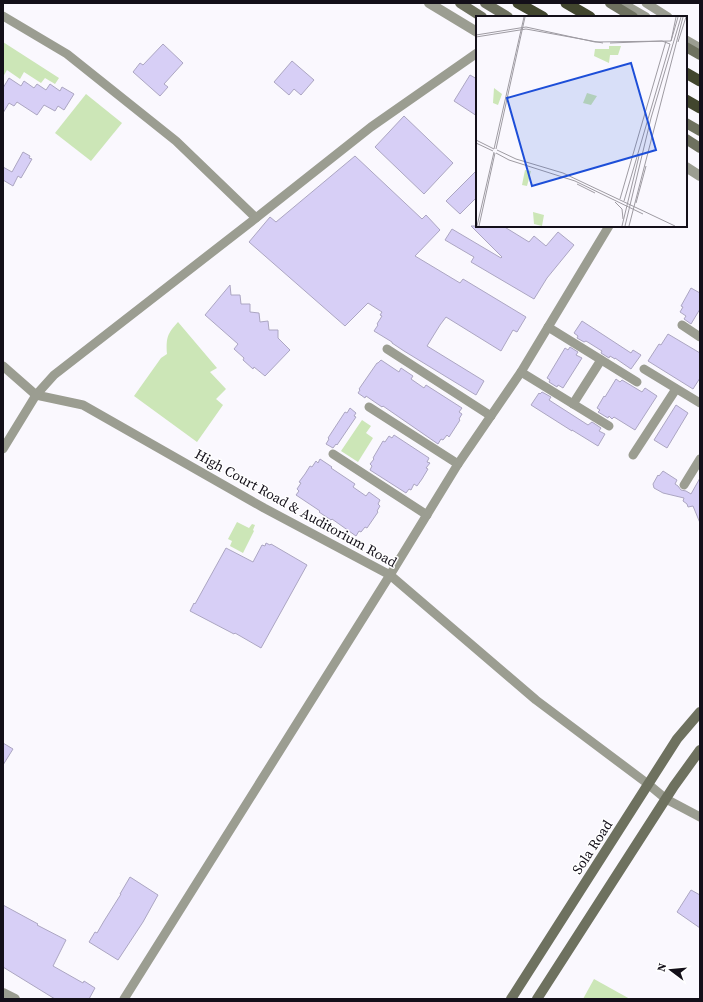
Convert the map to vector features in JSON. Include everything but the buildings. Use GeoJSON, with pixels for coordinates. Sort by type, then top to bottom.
{"type":"FeatureCollection","features":[{"type":"Feature","properties":{"kind":"highway"},"geometry":{"type":"LineString","coordinates":[[518,3],[541,16]]}},
{"type":"Feature","properties":{"kind":"highway"},"geometry":{"type":"LineString","coordinates":[[566,3],[588,16]]}},
{"type":"Feature","properties":{"kind":"highway"},"geometry":{"type":"LineString","coordinates":[[687,74],[700,81]]}},
{"type":"Feature","properties":{"kind":"highway"},"geometry":{"type":"LineString","coordinates":[[687,101],[700,108]]}},
{"type":"Feature","properties":{"kind":"main road"},"geometry":{"type":"LineString","coordinates":[[460,3],[480,16]]}},
{"type":"Feature","properties":{"kind":"main road"},"geometry":{"type":"LineString","coordinates":[[485,3],[506,16]]}},
{"type":"Feature","properties":{"kind":"main road"},"geometry":{"type":"LineString","coordinates":[[610,3],[632,16]]}},
{"type":"Feature","properties":{"kind":"main road"},"geometry":{"type":"LineString","coordinates":[[687,48],[700,55]]}},
{"type":"Feature","properties":{"kind":"main road"},"geometry":{"type":"LineString","coordinates":[[687,124],[700,131]]}},
{"type":"Feature","properties":{"kind":"main road"},"geometry":{"type":"LineString","coordinates":[[687,140],[700,148]]}},
{"type":"Feature","properties":{"kind":"main road","name":"Sola Road"},"geometry":{"type":"LineString","coordinates":[[511,999],[677,739],[700,712]]}},
{"type":"Feature","properties":{"kind":"main road"},"geometry":{"type":"LineString","coordinates":[[537,999],[666,799],[700,750]]}},
{"type":"Feature","properties":{"kind":"street"},"geometry":{"type":"LineString","coordinates":[[429,3],[476,31]]}},
{"type":"Feature","properties":{"kind":"street"},"geometry":{"type":"LineString","coordinates":[[622,3],[644,16]]}},
{"type":"Feature","properties":{"kind":"street"},"geometry":{"type":"LineString","coordinates":[[646,3],[666,16]]}},
{"type":"Feature","properties":{"kind":"street"},"geometry":{"type":"LineString","coordinates":[[3,16],[67,54],[176,141],[256,218]]}},
{"type":"Feature","properties":{"kind":"street"},"geometry":{"type":"LineString","coordinates":[[687,41],[700,48]]}},
{"type":"Feature","properties":{"kind":"street"},"geometry":{"type":"LineString","coordinates":[[3,450],[36,394],[54,375],[256,218],[371,126],[476,54]]}},
{"type":"Feature","properties":{"kind":"street"},"geometry":{"type":"LineString","coordinates":[[687,168],[700,176]]}},
{"type":"Feature","properties":{"kind":"street"},"geometry":{"type":"LineString","coordinates":[[124,999],[458,464],[520,372],[608,227]]}},
{"type":"Feature","properties":{"kind":"street"},"geometry":{"type":"LineString","coordinates":[[682,326],[700,337]]}},
{"type":"Feature","properties":{"kind":"street"},"geometry":{"type":"LineString","coordinates":[[548,327],[637,382]]}},
{"type":"Feature","properties":{"kind":"street"},"geometry":{"type":"LineString","coordinates":[[387,349],[491,416]]}},
{"type":"Feature","properties":{"kind":"street"},"geometry":{"type":"LineString","coordinates":[[573,404],[601,360]]}},
{"type":"Feature","properties":{"kind":"street","name":"High Court Road & Auditorium Road"},"geometry":{"type":"LineString","coordinates":[[3,366],[36,394],[83,405],[264,508],[390,575],[536,700],[666,799],[700,818]]}},
{"type":"Feature","properties":{"kind":"street"},"geometry":{"type":"LineString","coordinates":[[644,369],[700,402]]}},
{"type":"Feature","properties":{"kind":"street"},"geometry":{"type":"LineString","coordinates":[[520,372],[609,426]]}},
{"type":"Feature","properties":{"kind":"street"},"geometry":{"type":"LineString","coordinates":[[632,455],[676,389]]}},
{"type":"Feature","properties":{"kind":"street"},"geometry":{"type":"LineString","coordinates":[[369,407],[458,464]]}},
{"type":"Feature","properties":{"kind":"street"},"geometry":{"type":"LineString","coordinates":[[333,454],[426,515]]}},
{"type":"Feature","properties":{"kind":"street"},"geometry":{"type":"LineString","coordinates":[[684,485],[700,459]]}},
{"type":"Feature","properties":{"kind":"street"},"geometry":{"type":"LineString","coordinates":[[3,993],[15,999]]}},
{"type":"Feature","properties":{"kind":"green space"},"geometry":{"type":"Polygon","coordinates":[[[3,42],[59,78],[55,84],[45,78],[41,83],[24,72],[20,79],[7,70],[3,77],[3,42]]]}},
{"type":"Feature","properties":{"kind":"green space"},"geometry":{"type":"Polygon","coordinates":[[[86,94],[122,123],[91,161],[55,133],[86,94]]]}},
{"type":"Feature","properties":{"kind":"green space"},"geometry":{"type":"Polygon","coordinates":[[[178,322],[217,368],[210,372],[226,389],[216,399],[223,405],[197,442],[134,396],[161,358],[167,354],[168,336],[178,322]]]}},
{"type":"Feature","properties":{"kind":"green space"},"geometry":{"type":"Polygon","coordinates":[[[362,420],[371,426],[366,433],[373,438],[358,462],[341,451],[362,420]]]}},
{"type":"Feature","properties":{"kind":"green space"},"geometry":{"type":"Polygon","coordinates":[[[237,522],[249,528],[252,524],[255,525],[254,531],[243,553],[230,546],[232,541],[228,539],[237,522]]]}},
{"type":"Feature","properties":{"kind":"green space"},"geometry":{"type":"Polygon","coordinates":[[[594,979],[630,999],[583,999],[594,979]]]}}]}
